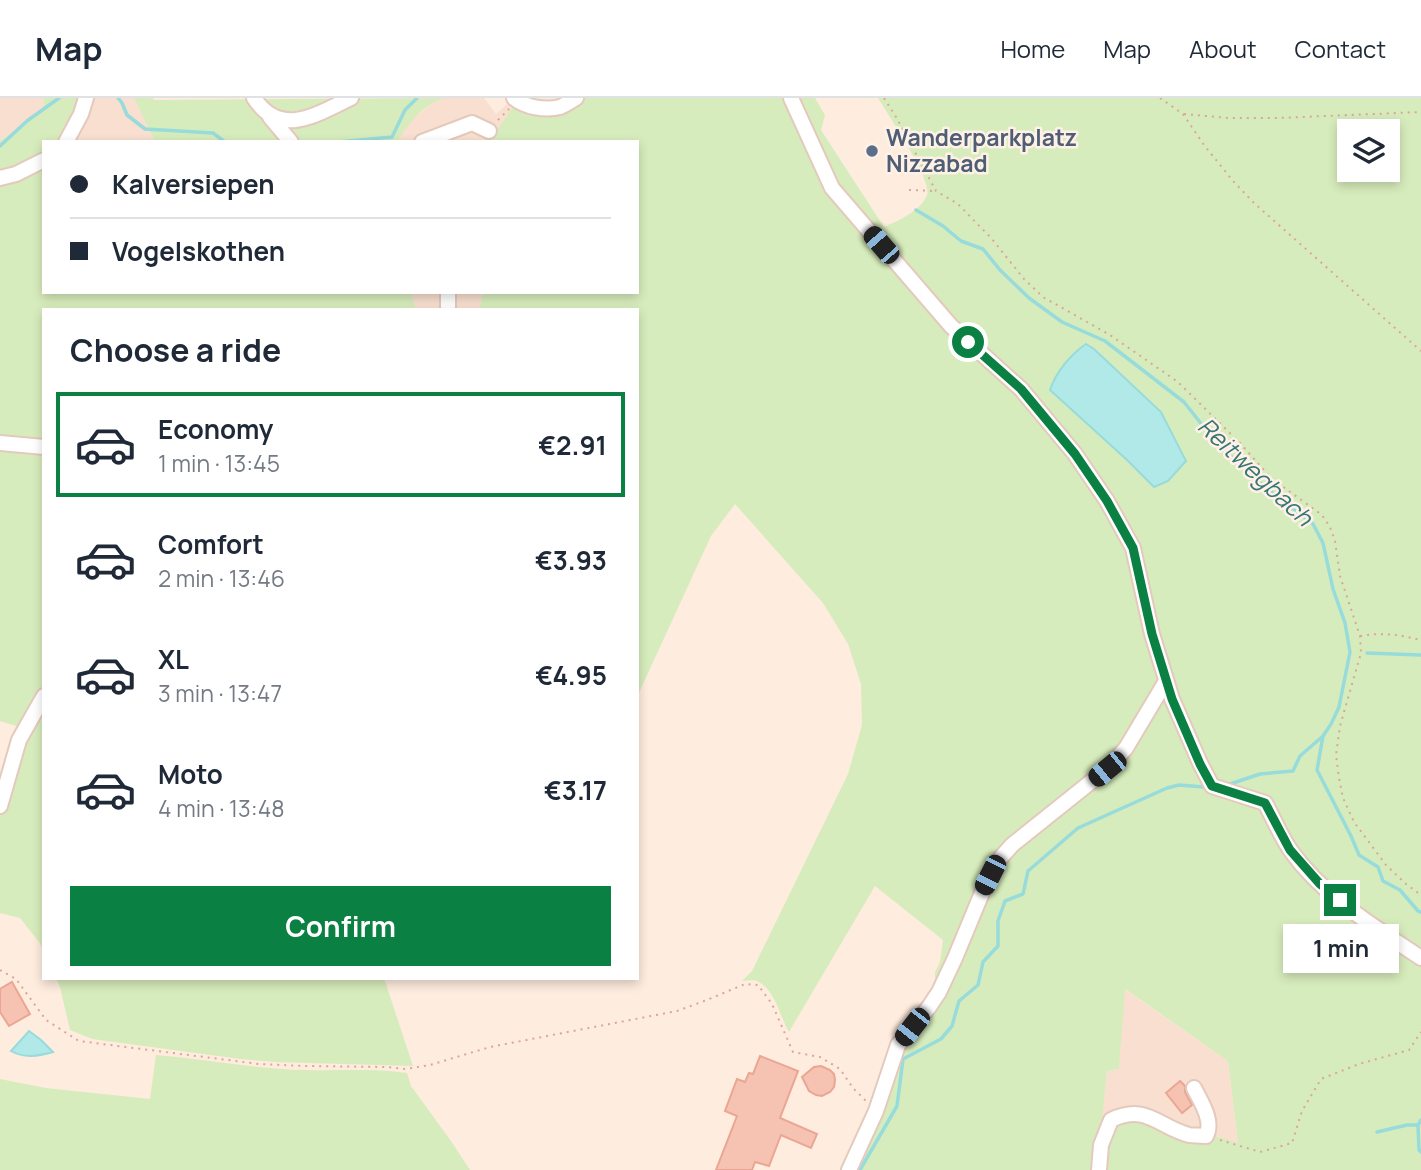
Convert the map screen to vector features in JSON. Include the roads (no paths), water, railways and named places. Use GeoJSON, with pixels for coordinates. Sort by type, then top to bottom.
{"type":"FeatureCollection","features":[{"type":"Feature","properties":{"kind":"street"},"geometry":{"type":"LineString","coordinates":[[67,140],[86,98]]}},
{"type":"Feature","properties":{"kind":"street"},"geometry":{"type":"LineString","coordinates":[[254,98],[289,139]]}},
{"type":"Feature","properties":{"kind":"street"},"geometry":{"type":"LineString","coordinates":[[269,116],[281,120],[305,120],[351,98]]}},
{"type":"Feature","properties":{"kind":"street"},"geometry":{"type":"LineString","coordinates":[[515,99],[539,108],[560,107],[576,98]]}},
{"type":"Feature","properties":{"kind":"street"},"geometry":{"type":"LineString","coordinates":[[791,98],[832,188],[951,326],[1021,389],[1075,454],[1107,501],[1133,548],[1152,634],[1166,681],[1200,764],[1212,786],[1265,803],[1290,850],[1320,884],[1359,916],[1421,958]]}},
{"type":"Feature","properties":{"kind":"street"},"geometry":{"type":"LineString","coordinates":[[427,140],[472,123],[489,131]]}},
{"type":"Feature","properties":{"kind":"street"},"geometry":{"type":"LineString","coordinates":[[0,178],[16,174],[42,161]]}},
{"type":"Feature","properties":{"kind":"street"},"geometry":{"type":"LineString","coordinates":[[0,443],[42,447]]}},
{"type":"Feature","properties":{"kind":"street"},"geometry":{"type":"LineString","coordinates":[[849,1170],[876,1111],[898,1045],[939,992],[997,862],[1012,845],[1107,769],[1126,748],[1166,681]]}},
{"type":"Feature","properties":{"kind":"street"},"geometry":{"type":"LineString","coordinates":[[0,806],[19,740],[42,700]]}},
{"type":"Feature","properties":{"kind":"street"},"geometry":{"type":"LineString","coordinates":[[1099,1170],[1101,1145],[1111,1120],[1118,1117],[1148,1115],[1176,1130],[1206,1136],[1209,1121],[1194,1088]]}},
{"type":"Feature","properties":{"kind":"water"},"geometry":{"type":"Polygon","coordinates":[[[1086,344],[1161,412],[1186,461],[1168,481],[1154,487],[1050,390],[1064,364],[1086,344]]]}},
{"type":"Feature","properties":{"kind":"water"},"geometry":{"type":"Polygon","coordinates":[[[29,1031],[53,1052],[26,1056],[11,1051],[29,1031]]]}},
{"type":"Feature","properties":{"kind":"waterway"},"geometry":{"type":"LineString","coordinates":[[0,146],[27,121],[59,98]]}},
{"type":"Feature","properties":{"kind":"waterway"},"geometry":{"type":"LineString","coordinates":[[118,98],[127,115],[145,129],[213,133],[222,140]]}},
{"type":"Feature","properties":{"kind":"waterway"},"geometry":{"type":"LineString","coordinates":[[360,140],[392,137],[405,110],[417,98]]}},
{"type":"Feature","properties":{"kind":"waterway","name":"Reitwegbach"},"geometry":{"type":"LineString","coordinates":[[916,210],[943,226],[961,241],[983,249],[1029,298],[1062,322],[1105,341],[1184,402],[1214,440],[1255,479],[1313,524],[1323,543],[1333,589],[1345,623],[1350,652],[1339,707],[1323,736],[1317,770],[1359,855],[1378,867],[1383,881],[1400,890],[1421,912]]}},
{"type":"Feature","properties":{"kind":"waterway"},"geometry":{"type":"LineString","coordinates":[[1367,653],[1421,655]]}},
{"type":"Feature","properties":{"kind":"waterway"},"geometry":{"type":"LineString","coordinates":[[1227,785],[1260,774],[1293,771],[1300,756],[1323,736]]}},
{"type":"Feature","properties":{"kind":"waterway"},"geometry":{"type":"LineString","coordinates":[[860,1170],[897,1106],[903,1059],[941,1039],[952,1026],[959,1001],[978,985],[983,962],[998,946],[998,921],[1005,901],[1023,894],[1028,871],[1078,828],[1167,788],[1179,785],[1204,787]]}},
{"type":"Feature","properties":{"kind":"waterway"},"geometry":{"type":"LineString","coordinates":[[1421,1120],[1418,1125],[1421,1152]]}},
{"type":"Feature","properties":{"kind":"waterway"},"geometry":{"type":"LineString","coordinates":[[1377,1132],[1418,1125]]}},
{"type":"Feature","properties":{"kind":"place","name":"Wanderparkplatz Nizzabad"},"geometry":{"type":"Point","coordinates":[872,151]}}]}
